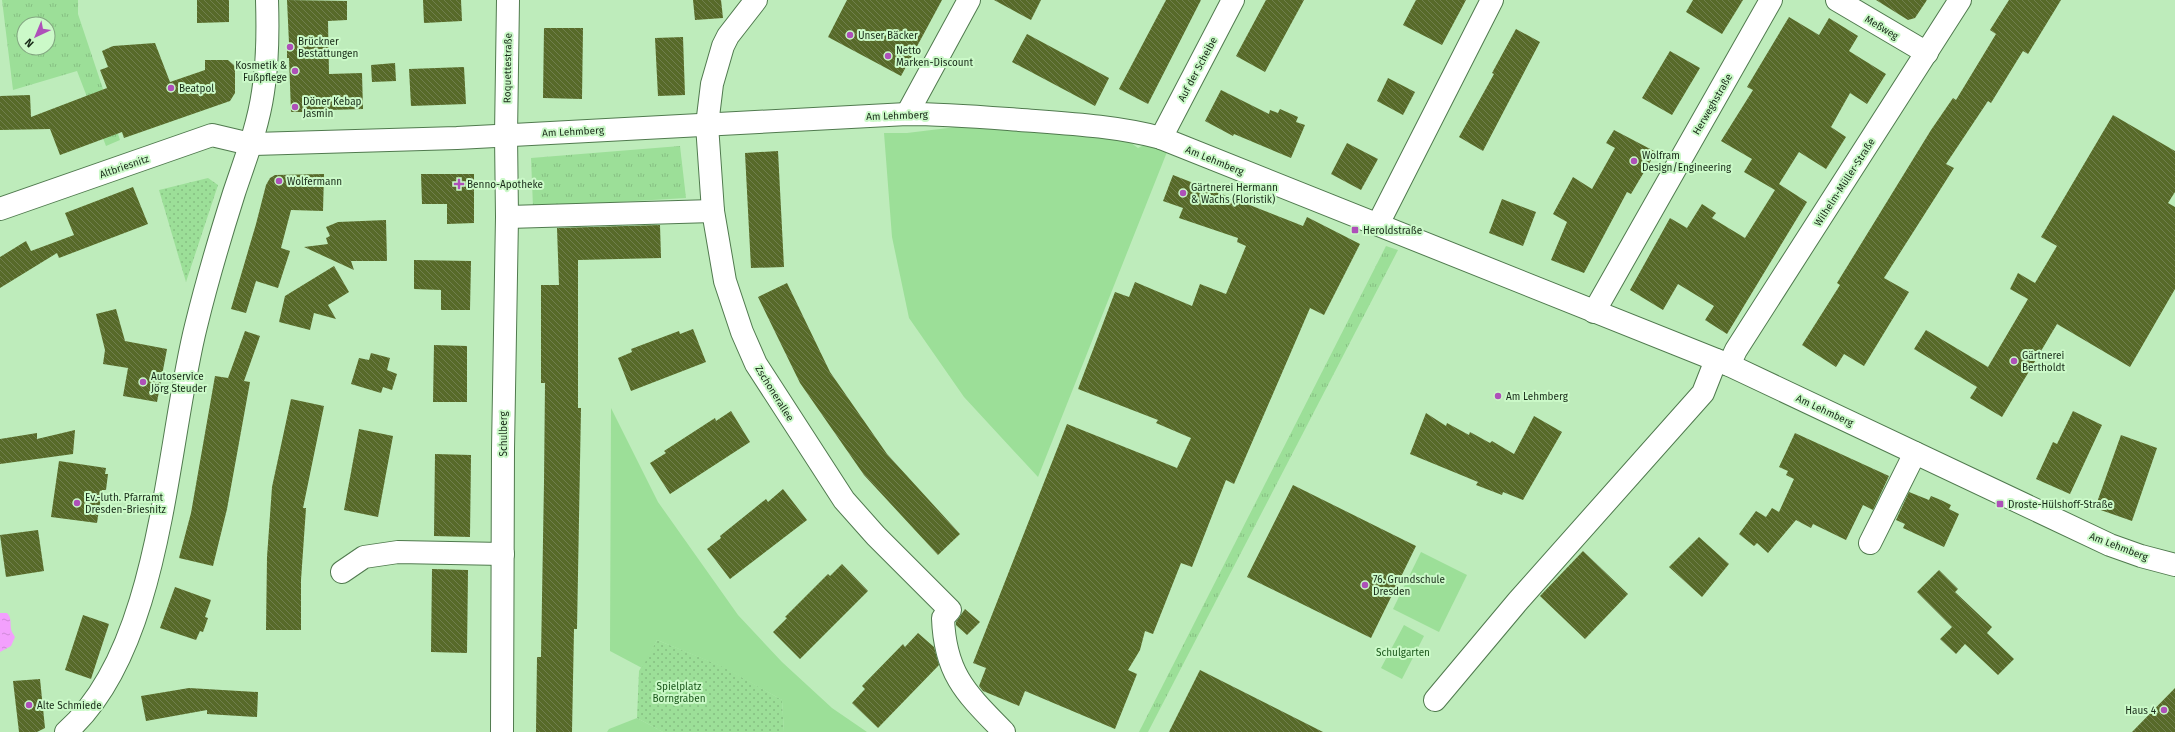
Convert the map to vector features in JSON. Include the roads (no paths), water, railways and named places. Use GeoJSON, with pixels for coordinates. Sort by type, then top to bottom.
{"type":"FeatureCollection","features":[{"type":"Feature","properties":{"kind":"street"},"geometry":{"type":"LineString","coordinates":[[66,732],[97,698],[112,674],[139,604],[160,521],[188,357],[210,267],[250,144],[263,93],[268,39],[267,0]]}},
{"type":"Feature","properties":{"kind":"street","name":"Roquettestraße"},"geometry":{"type":"LineString","coordinates":[[506,135],[508,0]]}},
{"type":"Feature","properties":{"kind":"street","name":"Zschonerallee"},"geometry":{"type":"LineString","coordinates":[[756,0],[728,36],[723,46],[712,84],[707,125],[714,211],[725,281],[742,332],[756,364],[844,500],[887,547],[950,610],[943,618],[943,625],[946,651],[952,669],[961,686],[1004,732]]}},
{"type":"Feature","properties":{"kind":"street"},"geometry":{"type":"LineString","coordinates":[[907,114],[969,0]]}},
{"type":"Feature","properties":{"kind":"street","name":"Auf der Scheibe"},"geometry":{"type":"LineString","coordinates":[[1161,138],[1233,0]]}},
{"type":"Feature","properties":{"kind":"street"},"geometry":{"type":"LineString","coordinates":[[1378,224],[1492,0]]}},
{"type":"Feature","properties":{"kind":"street","name":"Herweghstraße"},"geometry":{"type":"LineString","coordinates":[[1594,312],[1771,0]]}},
{"type":"Feature","properties":{"kind":"street","name":"Meßweg"},"geometry":{"type":"LineString","coordinates":[[1837,0],[1927,53]]}},
{"type":"Feature","properties":{"kind":"street","name":"Wilhelm-Müller-Straße"},"geometry":{"type":"LineString","coordinates":[[1434,700],[1518,602],[1703,393],[1722,362],[1736,350],[1960,0]]}},
{"type":"Feature","properties":{"kind":"street","name":"Am Lehmberg"},"geometry":{"type":"LineString","coordinates":[[250,144],[506,135],[907,114],[950,115],[1064,124],[1141,133],[1161,138],[1722,362],[2110,544],[2142,556],[2175,565]]}},
{"type":"Feature","properties":{"kind":"street","name":"Altbriesnitz"},"geometry":{"type":"LineString","coordinates":[[0,209],[212,135],[250,144]]}},
{"type":"Feature","properties":{"kind":"street","name":"Schulberg"},"geometry":{"type":"LineString","coordinates":[[502,732],[503,404],[507,217],[506,135]]}},
{"type":"Feature","properties":{"kind":"street"},"geometry":{"type":"LineString","coordinates":[[507,217],[714,211]]}},
{"type":"Feature","properties":{"kind":"street"},"geometry":{"type":"LineString","coordinates":[[1870,543],[1915,453]]}},
{"type":"Feature","properties":{"kind":"street"},"geometry":{"type":"LineString","coordinates":[[342,572],[364,556],[398,552],[503,554]]}},
{"type":"Feature","properties":{"kind":"water"},"geometry":{"type":"Polygon","coordinates":[[[0,613],[7,613],[9,615],[11,630],[15,637],[11,646],[0,652],[0,613]]]}},
{"type":"Feature","properties":{"kind":"place","name":"Unser Bäcker"},"geometry":{"type":"Point","coordinates":[850,35]}},
{"type":"Feature","properties":{"kind":"place","name":"Brückner Bestattungen"},"geometry":{"type":"Point","coordinates":[290,47]}},
{"type":"Feature","properties":{"kind":"place","name":"Netto Marken-Discount"},"geometry":{"type":"Point","coordinates":[888,56]}},
{"type":"Feature","properties":{"kind":"place","name":"Kosmetik & Fußpflege"},"geometry":{"type":"Point","coordinates":[295,71]}},
{"type":"Feature","properties":{"kind":"place","name":"Beatpol"},"geometry":{"type":"Point","coordinates":[171,88]}},
{"type":"Feature","properties":{"kind":"place","name":"Döner Kebap Jasmin"},"geometry":{"type":"Point","coordinates":[295,107]}},
{"type":"Feature","properties":{"kind":"place","name":"Wolfram Design/Engineering"},"geometry":{"type":"Point","coordinates":[1634,161]}},
{"type":"Feature","properties":{"kind":"place","name":"Wolfermann"},"geometry":{"type":"Point","coordinates":[279,181]}},
{"type":"Feature","properties":{"kind":"place","name":"Benno-Apotheke"},"geometry":{"type":"Point","coordinates":[459,184]}},
{"type":"Feature","properties":{"kind":"place","name":"Gärtnerei Hermann & Wachs (Floristik)"},"geometry":{"type":"Point","coordinates":[1183,193]}},
{"type":"Feature","properties":{"kind":"place","name":"Heroldstraße"},"geometry":{"type":"Point","coordinates":[1355,230]}},
{"type":"Feature","properties":{"kind":"place","name":"Gärtnerei Bertholdt"},"geometry":{"type":"Point","coordinates":[2014,361]}},
{"type":"Feature","properties":{"kind":"place","name":"Autoservice Jörg Steuder"},"geometry":{"type":"Point","coordinates":[143,382]}},
{"type":"Feature","properties":{"kind":"place","name":"Am Lehmberg"},"geometry":{"type":"Point","coordinates":[1498,396]}},
{"type":"Feature","properties":{"kind":"place","name":"Ev.-luth. Pfarramt Dresden-Briesnitz"},"geometry":{"type":"Point","coordinates":[77,503]}},
{"type":"Feature","properties":{"kind":"place","name":"Droste-Hülshoff-Straße"},"geometry":{"type":"Point","coordinates":[2000,504]}},
{"type":"Feature","properties":{"kind":"place","name":"76. Grundschule Dresden"},"geometry":{"type":"Point","coordinates":[1365,585]}},
{"type":"Feature","properties":{"kind":"place","name":"Alte Schmiede"},"geometry":{"type":"Point","coordinates":[29,705]}},
{"type":"Feature","properties":{"kind":"place","name":"Haus 4"},"geometry":{"type":"Point","coordinates":[2164,710]}},
{"type":"Feature","properties":{"kind":"park label","name":"Schulgarten"},"geometry":{"type":"Point","coordinates":[1403,652]}},
{"type":"Feature","properties":{"kind":"park label","name":"Spielplatz Borngraben"},"geometry":{"type":"Point","coordinates":[679,692]}}]}
